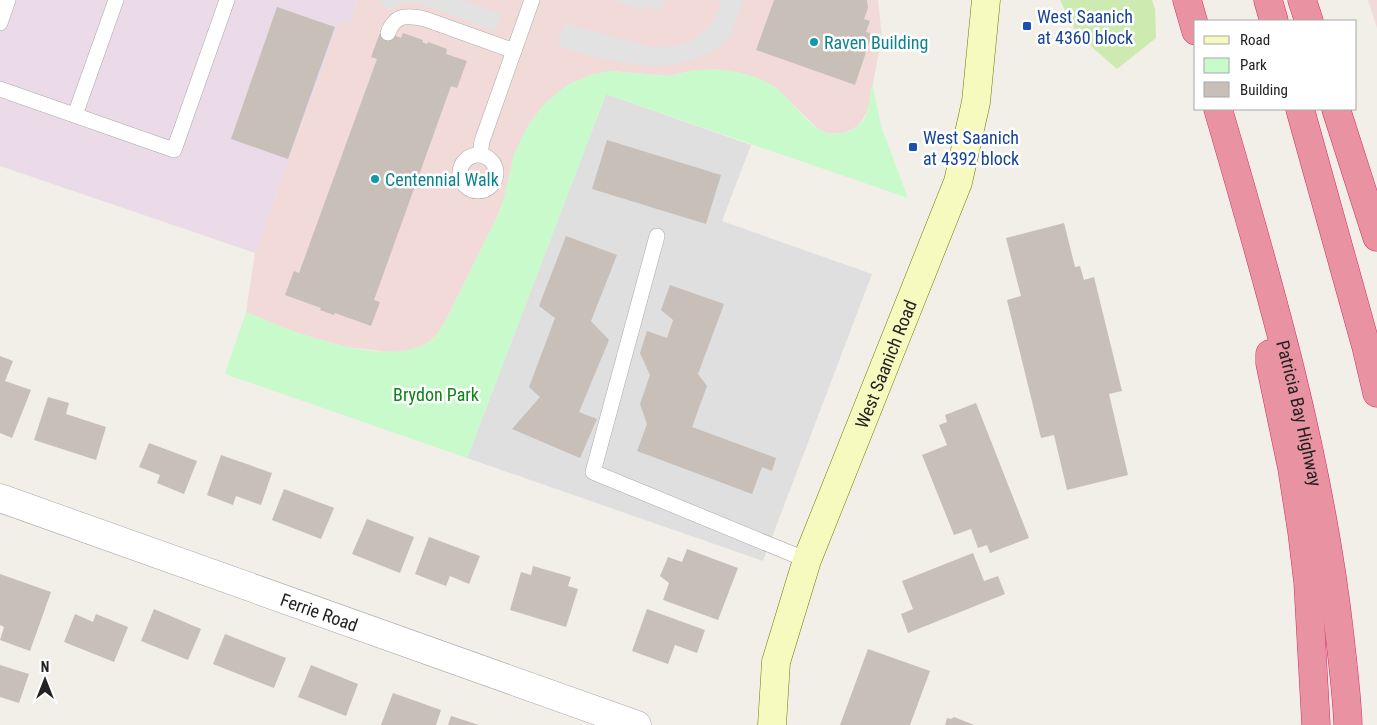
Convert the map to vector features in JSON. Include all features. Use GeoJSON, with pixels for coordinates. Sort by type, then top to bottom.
{"type":"FeatureCollection","features":[{"type":"Feature","properties":{"kind":"highway"},"geometry":{"type":"LineString","coordinates":[[1187,0],[1194,25]]}},
{"type":"Feature","properties":{"kind":"highway"},"geometry":{"type":"LineString","coordinates":[[1268,0],[1274,20]]}},
{"type":"Feature","properties":{"kind":"highway"},"geometry":{"type":"LineString","coordinates":[[1302,0],[1309,20]]}},
{"type":"Feature","properties":{"kind":"highway","name":"Patricia Bay Highway"},"geometry":{"type":"LineString","coordinates":[[1218,110],[1267,275],[1319,500],[1334,586],[1348,725]]}},
{"type":"Feature","properties":{"kind":"highway"},"geometry":{"type":"LineString","coordinates":[[1300,110],[1366,346],[1377,393]]}},
{"type":"Feature","properties":{"kind":"highway"},"geometry":{"type":"LineString","coordinates":[[1336,110],[1377,237]]}},
{"type":"Feature","properties":{"kind":"highway"},"geometry":{"type":"LineString","coordinates":[[1267,275],[1270,363],[1292,468],[1308,582],[1316,725]]}},
{"type":"Feature","properties":{"kind":"main road","name":"West Saanich Road"},"geometry":{"type":"LineString","coordinates":[[772,725],[776,662],[807,560],[955,190],[976,102],[986,0]]}},
{"type":"Feature","properties":{"kind":"street","name":"Ferrie Road"},"geometry":{"type":"LineString","coordinates":[[0,498],[637,725]]}},
{"type":"Feature","properties":{"kind":"lane"},"geometry":{"type":"LineString","coordinates":[[1,19],[8,0]]}},
{"type":"Feature","properties":{"kind":"lane"},"geometry":{"type":"LineString","coordinates":[[75,115],[116,0]]}},
{"type":"Feature","properties":{"kind":"lane"},"geometry":{"type":"LineString","coordinates":[[0,89],[174,150],[227,0]]}},
{"type":"Feature","properties":{"kind":"lane"},"geometry":{"type":"LineString","coordinates":[[480,154],[482,141],[532,0]]}},
{"type":"Feature","properties":{"kind":"lane"},"geometry":{"type":"LineString","coordinates":[[388,33],[391,25],[400,18],[414,16],[425,18],[514,51]]}},
{"type":"Feature","properties":{"kind":"lane"},"geometry":{"type":"LineString","coordinates":[[656,236],[593,472],[807,560]]}},
{"type":"Feature","properties":{"kind":"shaded area"},"geometry":{"type":"Polygon","coordinates":[[[0,0],[358,0],[350,24],[340,21],[255,253],[0,166],[0,0]]]}},
{"type":"Feature","properties":{"kind":"shaded area"},"geometry":{"type":"Polygon","coordinates":[[[358,0],[878,0],[882,37],[868,109],[858,126],[843,134],[826,133],[816,127],[778,90],[696,70],[669,76],[611,71],[504,198],[498,215],[445,322],[437,334],[418,348],[399,353],[347,347],[295,333],[246,312],[255,253],[340,20],[350,23],[358,0]]]}},
{"type":"Feature","properties":{"kind":"shaded area"},"geometry":{"type":"Polygon","coordinates":[[[379,0],[463,0],[501,14],[495,31],[416,2],[403,3],[389,10],[379,0]]]}},
{"type":"Feature","properties":{"kind":"shaded area"},"geometry":{"type":"Polygon","coordinates":[[[613,0],[665,0],[661,11],[646,6],[644,11],[613,0]]]}},
{"type":"Feature","properties":{"kind":"shaded area"},"geometry":{"type":"Polygon","coordinates":[[[715,0],[744,0],[730,38],[713,51],[691,61],[666,66],[640,65],[594,57],[558,46],[564,23],[648,46],[669,47],[682,44],[693,40],[710,25],[722,3],[715,0]]]}},
{"type":"Feature","properties":{"kind":"shaded area"},"geometry":{"type":"Polygon","coordinates":[[[1368,0],[1377,0],[1377,28],[1368,0]]]}},
{"type":"Feature","properties":{"kind":"shaded area"},"geometry":{"type":"Polygon","coordinates":[[[606,94],[751,145],[722,221],[872,274],[763,561],[467,458],[606,94]]]}},
{"type":"Feature","properties":{"kind":"green space"},"geometry":{"type":"Polygon","coordinates":[[[1060,0],[1152,0],[1155,9],[1156,38],[1117,69],[1077,34],[1060,0]]]}},
{"type":"Feature","properties":{"kind":"green space","name":"Brydon Park"},"geometry":{"type":"Polygon","coordinates":[[[715,69],[740,73],[772,85],[817,128],[836,134],[855,129],[864,119],[869,106],[872,82],[881,126],[908,198],[606,94],[467,458],[225,374],[246,312],[289,329],[344,346],[372,351],[398,351],[420,346],[437,334],[450,313],[498,215],[514,154],[528,125],[545,103],[567,85],[593,74],[611,71],[669,76],[696,70],[715,69]]]}},
{"type":"Feature","properties":{"kind":"building","name":"Raven Building"},"geometry":{"type":"Polygon","coordinates":[[[774,0],[867,0],[868,8],[864,19],[870,21],[866,32],[872,34],[855,85],[756,50],[774,0]]]}},
{"type":"Feature","properties":{"kind":"building"},"geometry":{"type":"Polygon","coordinates":[[[277,7],[335,27],[288,159],[231,139],[277,7]]]}},
{"type":"Feature","properties":{"kind":"building","name":"Centennial Walk"},"geometry":{"type":"Polygon","coordinates":[[[381,30],[401,38],[403,33],[423,40],[422,42],[427,44],[428,42],[447,49],[446,54],[467,61],[457,88],[451,86],[374,300],[380,302],[371,326],[335,313],[334,315],[320,310],[321,308],[285,295],[294,271],[299,273],[377,59],[371,57],[381,30]]]}},
{"type":"Feature","properties":{"kind":"building"},"geometry":{"type":"Polygon","coordinates":[[[607,140],[721,175],[706,224],[592,189],[607,140]]]}},
{"type":"Feature","properties":{"kind":"building"},"geometry":{"type":"Polygon","coordinates":[[[1064,223],[1075,267],[1080,266],[1084,280],[1094,277],[1122,391],[1109,394],[1128,475],[1067,490],[1054,435],[1041,438],[1007,300],[1021,296],[1006,238],[1064,223]]]}},
{"type":"Feature","properties":{"kind":"building"},"geometry":{"type":"Polygon","coordinates":[[[566,236],[617,255],[591,321],[609,340],[579,412],[597,419],[580,458],[512,429],[540,397],[529,387],[555,318],[539,306],[566,236]]]}},
{"type":"Feature","properties":{"kind":"building"},"geometry":{"type":"Polygon","coordinates":[[[670,285],[724,304],[698,374],[707,386],[692,427],[776,458],[772,471],[762,467],[752,494],[637,451],[647,424],[640,404],[650,375],[640,353],[647,331],[667,338],[673,320],[661,310],[670,285]]]}},
{"type":"Feature","properties":{"kind":"building"},"geometry":{"type":"Polygon","coordinates":[[[0,356],[13,361],[5,381],[31,390],[12,438],[0,433],[0,356]]]}},
{"type":"Feature","properties":{"kind":"building"},"geometry":{"type":"Polygon","coordinates":[[[48,397],[69,403],[66,414],[106,427],[96,460],[34,440],[48,397]]]}},
{"type":"Feature","properties":{"kind":"building"},"geometry":{"type":"Polygon","coordinates":[[[976,403],[1029,538],[990,553],[987,545],[978,548],[971,529],[954,535],[922,455],[947,445],[939,425],[947,422],[945,415],[976,403]]]}},
{"type":"Feature","properties":{"kind":"building"},"geometry":{"type":"Polygon","coordinates":[[[149,443],[197,461],[184,494],[157,483],[160,475],[139,467],[149,443]]]}},
{"type":"Feature","properties":{"kind":"building"},"geometry":{"type":"Polygon","coordinates":[[[221,455],[272,473],[261,505],[236,496],[233,505],[207,495],[221,455]]]}},
{"type":"Feature","properties":{"kind":"building"},"geometry":{"type":"Polygon","coordinates":[[[284,489],[334,508],[321,539],[272,520],[284,489]]]}},
{"type":"Feature","properties":{"kind":"building"},"geometry":{"type":"Polygon","coordinates":[[[367,519],[414,537],[400,573],[352,554],[367,519]]]}},
{"type":"Feature","properties":{"kind":"building"},"geometry":{"type":"Polygon","coordinates":[[[429,537],[480,556],[469,584],[450,576],[446,586],[415,574],[429,537]]]}},
{"type":"Feature","properties":{"kind":"building"},"geometry":{"type":"Polygon","coordinates":[[[687,549],[738,568],[718,620],[663,600],[669,583],[660,576],[668,557],[682,562],[687,549]]]}},
{"type":"Feature","properties":{"kind":"building"},"geometry":{"type":"Polygon","coordinates":[[[973,553],[984,581],[998,576],[1005,594],[908,633],[901,614],[913,609],[902,581],[973,553]]]}},
{"type":"Feature","properties":{"kind":"building"},"geometry":{"type":"Polygon","coordinates":[[[533,566],[571,577],[568,586],[578,589],[566,627],[510,610],[521,572],[531,575],[533,566]]]}},
{"type":"Feature","properties":{"kind":"building"},"geometry":{"type":"Polygon","coordinates":[[[0,574],[51,592],[30,651],[0,640],[4,627],[0,625],[0,574]]]}},
{"type":"Feature","properties":{"kind":"building"},"geometry":{"type":"Polygon","coordinates":[[[154,609],[201,629],[188,660],[141,641],[154,609]]]}},
{"type":"Feature","properties":{"kind":"building"},"geometry":{"type":"Polygon","coordinates":[[[647,609],[705,630],[697,653],[675,645],[668,664],[632,651],[647,609]]]}},
{"type":"Feature","properties":{"kind":"building"},"geometry":{"type":"Polygon","coordinates":[[[75,614],[93,622],[96,614],[128,627],[114,662],[64,642],[75,614]]]}},
{"type":"Feature","properties":{"kind":"building"},"geometry":{"type":"Polygon","coordinates":[[[225,634],[286,658],[274,688],[213,664],[225,634]]]}},
{"type":"Feature","properties":{"kind":"building"},"geometry":{"type":"Polygon","coordinates":[[[868,649],[930,671],[910,725],[840,725],[868,649]]]}},
{"type":"Feature","properties":{"kind":"building"},"geometry":{"type":"Polygon","coordinates":[[[0,665],[29,674],[19,703],[0,697],[0,665]]]}},
{"type":"Feature","properties":{"kind":"building"},"geometry":{"type":"Polygon","coordinates":[[[311,665],[358,684],[346,716],[298,697],[311,665]]]}},
{"type":"Feature","properties":{"kind":"building"},"geometry":{"type":"Polygon","coordinates":[[[393,693],[441,710],[436,725],[381,725],[393,693]]]}},
{"type":"Feature","properties":{"kind":"building"},"geometry":{"type":"Polygon","coordinates":[[[451,716],[479,725],[448,725],[451,716]]]}},
{"type":"Feature","properties":{"kind":"building"},"geometry":{"type":"Polygon","coordinates":[[[954,717],[974,725],[945,725],[947,718],[951,719],[954,717]]]}},
{"type":"Feature","properties":{"kind":"place","name":"West Saanich at 4360 block"},"geometry":{"type":"Point","coordinates":[1027,26]}},
{"type":"Feature","properties":{"kind":"place","name":"Raven Building"},"geometry":{"type":"Point","coordinates":[814,42]}},
{"type":"Feature","properties":{"kind":"place","name":"West Saanich at 4392 block"},"geometry":{"type":"Point","coordinates":[913,147]}},
{"type":"Feature","properties":{"kind":"place","name":"Centennial Walk"},"geometry":{"type":"Point","coordinates":[375,179]}}]}
